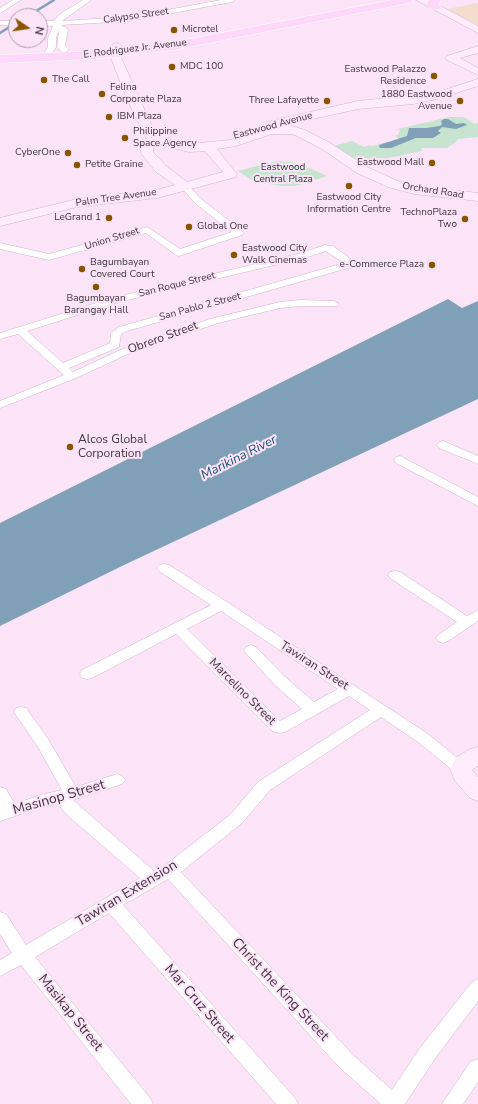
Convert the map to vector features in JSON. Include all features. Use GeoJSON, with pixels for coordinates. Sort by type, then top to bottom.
{"type":"FeatureCollection","features":[{"type":"Feature","properties":{"kind":"main road","name":"E. Rodriguez Jr. Avenue"},"geometry":{"type":"LineString","coordinates":[[0,59],[111,55],[119,51],[162,41],[368,0]]}},
{"type":"Feature","properties":{"kind":"main road","name":"E. Rodriguez Jr. Avenue"},"geometry":{"type":"LineString","coordinates":[[0,52],[49,50],[119,51],[174,46],[409,0]]}},
{"type":"Feature","properties":{"kind":"main road"},"geometry":{"type":"LineString","coordinates":[[301,13],[312,19]]}},
{"type":"Feature","properties":{"kind":"street"},"geometry":{"type":"LineString","coordinates":[[0,11],[18,0]]}},
{"type":"Feature","properties":{"kind":"street"},"geometry":{"type":"LineString","coordinates":[[49,50],[52,49],[52,38],[56,24],[63,16],[88,0]]}},
{"type":"Feature","properties":{"kind":"street","name":"Calypso Street"},"geometry":{"type":"LineString","coordinates":[[48,24],[129,19],[232,0]]}},
{"type":"Feature","properties":{"kind":"street"},"geometry":{"type":"LineString","coordinates":[[420,0],[435,4],[478,30]]}},
{"type":"Feature","properties":{"kind":"street"},"geometry":{"type":"LineString","coordinates":[[56,24],[64,29],[61,47],[65,50]]}},
{"type":"Feature","properties":{"kind":"street"},"geometry":{"type":"LineString","coordinates":[[478,49],[451,58],[478,72]]}},
{"type":"Feature","properties":{"kind":"street"},"geometry":{"type":"LineString","coordinates":[[119,51],[136,89],[157,129]]}},
{"type":"Feature","properties":{"kind":"street","name":"Eastwood Avenue"},"geometry":{"type":"LineString","coordinates":[[157,129],[176,146],[208,147],[232,143],[306,117],[358,105],[430,97],[448,93],[478,82]]}},
{"type":"Feature","properties":{"kind":"street"},"geometry":{"type":"LineString","coordinates":[[136,89],[150,135],[157,129]]}},
{"type":"Feature","properties":{"kind":"street","name":"Orchard Road"},"geometry":{"type":"LineString","coordinates":[[306,117],[300,124],[300,127],[323,142],[326,146]]}},
{"type":"Feature","properties":{"kind":"street","name":"Eastwood Avenue"},"geometry":{"type":"LineString","coordinates":[[157,129],[168,138],[184,142],[207,143],[280,127]]}},
{"type":"Feature","properties":{"kind":"street","name":"Orchard Road"},"geometry":{"type":"LineString","coordinates":[[280,127],[300,132],[326,146],[362,170],[400,186],[452,196],[478,197]]}},
{"type":"Feature","properties":{"kind":"street"},"geometry":{"type":"LineString","coordinates":[[157,129],[146,144],[147,153],[161,169],[184,186]]}},
{"type":"Feature","properties":{"kind":"street","name":"Palm Tree Avenue"},"geometry":{"type":"LineString","coordinates":[[0,222],[77,203],[157,194],[231,174],[208,147]]}},
{"type":"Feature","properties":{"kind":"street","name":"Union Street"},"geometry":{"type":"LineString","coordinates":[[0,246],[43,256],[55,256],[147,230],[179,253],[239,233],[198,201],[184,186]]}},
{"type":"Feature","properties":{"kind":"street","name":"San Roque Street"},"geometry":{"type":"LineString","coordinates":[[0,336],[116,300],[305,255],[325,248],[330,248],[352,264]]}},
{"type":"Feature","properties":{"kind":"street","name":"San Pablo 2 Street"},"geometry":{"type":"LineString","coordinates":[[62,367],[115,345],[116,333],[123,329],[352,264]]}},
{"type":"Feature","properties":{"kind":"street","name":"Obrero Street"},"geometry":{"type":"LineString","coordinates":[[0,405],[72,376],[124,352],[214,321],[280,305],[314,303],[334,304]]}},
{"type":"Feature","properties":{"kind":"street"},"geometry":{"type":"LineString","coordinates":[[20,330],[72,376]]}},
{"type":"Feature","properties":{"kind":"street"},"geometry":{"type":"LineString","coordinates":[[443,445],[478,460]]}},
{"type":"Feature","properties":{"kind":"street"},"geometry":{"type":"LineString","coordinates":[[400,460],[478,502]]}},
{"type":"Feature","properties":{"kind":"street","name":"Tawiran Street"},"geometry":{"type":"LineString","coordinates":[[164,568],[423,738],[461,769]]}},
{"type":"Feature","properties":{"kind":"street"},"geometry":{"type":"LineString","coordinates":[[395,575],[441,606],[473,618]]}},
{"type":"Feature","properties":{"kind":"street"},"geometry":{"type":"LineString","coordinates":[[87,674],[222,605]]}},
{"type":"Feature","properties":{"kind":"street"},"geometry":{"type":"LineString","coordinates":[[442,638],[473,618]]}},
{"type":"Feature","properties":{"kind":"street","name":"Marcelino Street"},"geometry":{"type":"LineString","coordinates":[[178,628],[277,728],[280,728],[350,689]]}},
{"type":"Feature","properties":{"kind":"street"},"geometry":{"type":"LineString","coordinates":[[252,650],[278,680],[312,709]]}},
{"type":"Feature","properties":{"kind":"street","name":"Tawiran Extension"},"geometry":{"type":"LineString","coordinates":[[0,969],[152,879],[170,871],[236,819],[264,786],[381,710]]}},
{"type":"Feature","properties":{"kind":"street"},"geometry":{"type":"LineString","coordinates":[[21,712],[43,743],[72,810],[152,879]]}},
{"type":"Feature","properties":{"kind":"street"},"geometry":{"type":"LineString","coordinates":[[478,754],[465,763],[461,769],[463,775],[478,792]]}},
{"type":"Feature","properties":{"kind":"street","name":"Masinop Street"},"geometry":{"type":"LineString","coordinates":[[5,813],[117,780]]}},
{"type":"Feature","properties":{"kind":"street"},"geometry":{"type":"LineString","coordinates":[[0,793],[5,813]]}},
{"type":"Feature","properties":{"kind":"street","name":"Christ the King Street"},"geometry":{"type":"LineString","coordinates":[[170,871],[346,1061],[394,1104]]}},
{"type":"Feature","properties":{"kind":"street","name":"Mar Cruz Street"},"geometry":{"type":"LineString","coordinates":[[112,904],[288,1104]]}},
{"type":"Feature","properties":{"kind":"street","name":"Masikap Street"},"geometry":{"type":"LineString","coordinates":[[0,919],[23,955],[143,1104]]}},
{"type":"Feature","properties":{"kind":"street"},"geometry":{"type":"LineString","coordinates":[[394,1104],[427,1054],[478,987]]}},
{"type":"Feature","properties":{"kind":"street"},"geometry":{"type":"LineString","coordinates":[[452,1104],[478,1067]]}},
{"type":"Feature","properties":{"kind":"shaded area"},"geometry":{"type":"Polygon","coordinates":[[[478,3],[478,25],[447,9],[478,3]]]}},
{"type":"Feature","properties":{"kind":"green space"},"geometry":{"type":"Polygon","coordinates":[[[449,117],[464,117],[475,124],[478,123],[478,137],[458,139],[447,148],[421,148],[422,151],[388,158],[392,161],[369,167],[334,146],[352,141],[364,147],[370,145],[372,146],[399,139],[395,136],[398,135],[400,130],[398,129],[449,117]]]}},
{"type":"Feature","properties":{"kind":"green space","name":"Eastwood Central Plaza"},"geometry":{"type":"Polygon","coordinates":[[[277,161],[298,163],[327,176],[295,186],[281,186],[258,182],[250,179],[238,171],[277,161]]]}},
{"type":"Feature","properties":{"kind":"water"},"geometry":{"type":"Polygon","coordinates":[[[448,119],[456,124],[464,123],[467,125],[456,129],[442,127],[438,131],[441,133],[433,138],[416,138],[391,148],[380,148],[379,145],[407,136],[409,128],[440,126],[442,124],[441,121],[448,119]]]}},
{"type":"Feature","properties":{"kind":"water","name":"Marikina River"},"geometry":{"type":"Polygon","coordinates":[[[448,299],[462,308],[478,301],[478,399],[124,565],[0,626],[0,523],[448,299]]]}},
{"type":"Feature","properties":{"kind":"waterway"},"geometry":{"type":"LineString","coordinates":[[41,8],[54,0]]}},
{"type":"Feature","properties":{"kind":"waterway"},"geometry":{"type":"LineString","coordinates":[[0,33],[8,28]]}},
{"type":"Feature","properties":{"kind":"place","name":"Microtel"},"geometry":{"type":"Point","coordinates":[174,30]}},
{"type":"Feature","properties":{"kind":"place","name":"MDC 100"},"geometry":{"type":"Point","coordinates":[172,67]}},
{"type":"Feature","properties":{"kind":"place","name":"Eastwood Palazzo Residence"},"geometry":{"type":"Point","coordinates":[434,76]}},
{"type":"Feature","properties":{"kind":"place","name":"The Call"},"geometry":{"type":"Point","coordinates":[44,80]}},
{"type":"Feature","properties":{"kind":"place","name":"Felina Corporate Plaza"},"geometry":{"type":"Point","coordinates":[102,94]}},
{"type":"Feature","properties":{"kind":"place","name":"Three Lafayette"},"geometry":{"type":"Point","coordinates":[327,101]}},
{"type":"Feature","properties":{"kind":"place","name":"1880 Eastwood Avenue"},"geometry":{"type":"Point","coordinates":[460,101]}},
{"type":"Feature","properties":{"kind":"place","name":"IBM Plaza"},"geometry":{"type":"Point","coordinates":[109,117]}},
{"type":"Feature","properties":{"kind":"place","name":"Philippine Space Agency"},"geometry":{"type":"Point","coordinates":[125,138]}},
{"type":"Feature","properties":{"kind":"place","name":"CyberOne"},"geometry":{"type":"Point","coordinates":[68,153]}},
{"type":"Feature","properties":{"kind":"place","name":"Eastwood Mall"},"geometry":{"type":"Point","coordinates":[432,163]}},
{"type":"Feature","properties":{"kind":"place","name":"Petite Graine"},"geometry":{"type":"Point","coordinates":[77,165]}},
{"type":"Feature","properties":{"kind":"place","name":"Eastwood City Information Centre"},"geometry":{"type":"Point","coordinates":[349,186]}},
{"type":"Feature","properties":{"kind":"place","name":"LeGrand 1"},"geometry":{"type":"Point","coordinates":[109,218]}},
{"type":"Feature","properties":{"kind":"place","name":"TechnoPlaza Two"},"geometry":{"type":"Point","coordinates":[465,219]}},
{"type":"Feature","properties":{"kind":"place","name":"Global One"},"geometry":{"type":"Point","coordinates":[189,227]}},
{"type":"Feature","properties":{"kind":"place","name":"Eastwood City Walk Cinemas"},"geometry":{"type":"Point","coordinates":[234,255]}},
{"type":"Feature","properties":{"kind":"place","name":"e-Commerce Plaza"},"geometry":{"type":"Point","coordinates":[432,265]}},
{"type":"Feature","properties":{"kind":"place","name":"Bagumbayan Covered Court"},"geometry":{"type":"Point","coordinates":[82,269]}},
{"type":"Feature","properties":{"kind":"place","name":"Bagumbayan Barangay Hall"},"geometry":{"type":"Point","coordinates":[96,287]}},
{"type":"Feature","properties":{"kind":"place","name":"Alcos Global Corporation"},"geometry":{"type":"Point","coordinates":[70,447]}}]}
